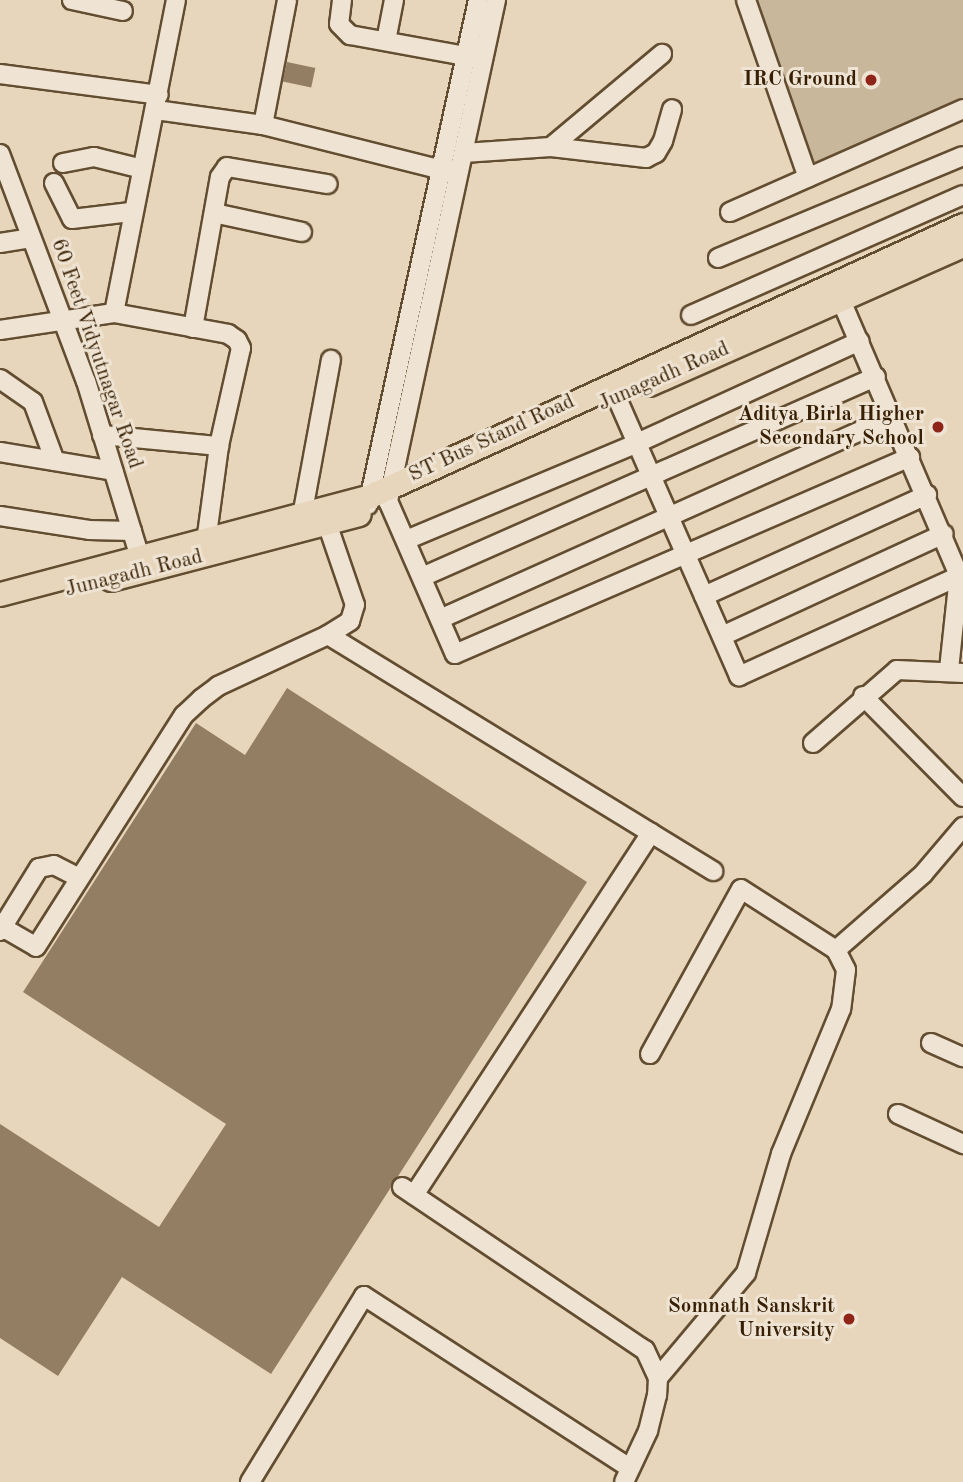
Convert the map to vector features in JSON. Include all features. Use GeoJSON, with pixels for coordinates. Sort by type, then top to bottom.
{"type":"FeatureCollection","features":[{"type":"Feature","properties":{"kind":"main road","name":"ST Bus Stand Road"},"geometry":{"type":"LineString","coordinates":[[0,594],[206,547],[302,516],[379,499],[963,225]]}},
{"type":"Feature","properties":{"kind":"main road","name":"Junagadh Road"},"geometry":{"type":"LineString","coordinates":[[206,547],[328,526],[379,499],[617,398],[963,245]]}},
{"type":"Feature","properties":{"kind":"main road","name":"Junagadh Road"},"geometry":{"type":"LineString","coordinates":[[0,607],[141,563]]}},
{"type":"Feature","properties":{"kind":"street"},"geometry":{"type":"LineString","coordinates":[[72,0],[123,11]]}},
{"type":"Feature","properties":{"kind":"street"},"geometry":{"type":"LineString","coordinates":[[114,313],[131,212],[158,102],[176,0]]}},
{"type":"Feature","properties":{"kind":"street"},"geometry":{"type":"LineString","coordinates":[[263,125],[287,0]]}},
{"type":"Feature","properties":{"kind":"street"},"geometry":{"type":"LineString","coordinates":[[342,0],[338,18],[342,30],[475,58]]}},
{"type":"Feature","properties":{"kind":"street"},"geometry":{"type":"LineString","coordinates":[[386,41],[394,0]]}},
{"type":"Feature","properties":{"kind":"street"},"geometry":{"type":"LineString","coordinates":[[746,0],[808,178]]}},
{"type":"Feature","properties":{"kind":"street"},"geometry":{"type":"LineString","coordinates":[[487,3],[475,58],[440,170],[379,499],[407,540],[455,654],[682,552],[910,457]]}},
{"type":"Feature","properties":{"kind":"street"},"geometry":{"type":"LineString","coordinates":[[551,146],[662,54]]}},
{"type":"Feature","properties":{"kind":"street"},"geometry":{"type":"LineString","coordinates":[[379,499],[464,153],[475,58]]}},
{"type":"Feature","properties":{"kind":"street"},"geometry":{"type":"LineString","coordinates":[[0,74],[158,102],[459,174]]}},
{"type":"Feature","properties":{"kind":"street"},"geometry":{"type":"LineString","coordinates":[[464,153],[551,146],[646,158],[656,153],[663,141],[672,109]]}},
{"type":"Feature","properties":{"kind":"street"},"geometry":{"type":"LineString","coordinates":[[730,212],[963,109]]}},
{"type":"Feature","properties":{"kind":"street","name":"60 Feet Vidyutnagar Road"},"geometry":{"type":"LineString","coordinates":[[0,154],[7,195],[31,238],[64,318],[141,563]]}},
{"type":"Feature","properties":{"kind":"street"},"geometry":{"type":"LineString","coordinates":[[718,258],[963,156]]}},
{"type":"Feature","properties":{"kind":"street"},"geometry":{"type":"LineString","coordinates":[[64,163],[94,157],[142,169]]}},
{"type":"Feature","properties":{"kind":"street"},"geometry":{"type":"LineString","coordinates":[[193,328],[220,177],[232,166],[328,184]]}},
{"type":"Feature","properties":{"kind":"street"},"geometry":{"type":"LineString","coordinates":[[54,183],[72,219],[131,212]]}},
{"type":"Feature","properties":{"kind":"street"},"geometry":{"type":"LineString","coordinates":[[691,315],[963,195]]}},
{"type":"Feature","properties":{"kind":"street"},"geometry":{"type":"LineString","coordinates":[[214,213],[302,232]]}},
{"type":"Feature","properties":{"kind":"street"},"geometry":{"type":"LineString","coordinates":[[0,243],[31,238]]}},
{"type":"Feature","properties":{"kind":"street"},"geometry":{"type":"LineString","coordinates":[[813,743],[863,696],[897,670],[956,671],[959,576],[944,534],[839,298]]}},
{"type":"Feature","properties":{"kind":"street"},"geometry":{"type":"LineString","coordinates":[[0,330],[64,318],[114,313],[228,334],[241,348],[219,446],[206,547]]}},
{"type":"Feature","properties":{"kind":"street"},"geometry":{"type":"LineString","coordinates":[[407,540],[635,444],[860,341]]}},
{"type":"Feature","properties":{"kind":"street"},"geometry":{"type":"LineString","coordinates":[[302,516],[331,360]]}},
{"type":"Feature","properties":{"kind":"street"},"geometry":{"type":"LineString","coordinates":[[422,577],[876,377]]}},
{"type":"Feature","properties":{"kind":"street"},"geometry":{"type":"LineString","coordinates":[[0,379],[33,402],[55,461]]}},
{"type":"Feature","properties":{"kind":"street"},"geometry":{"type":"LineString","coordinates":[[617,398],[682,552],[739,676],[959,576]]}},
{"type":"Feature","properties":{"kind":"street"},"geometry":{"type":"LineString","coordinates":[[440,619],[893,416]]}},
{"type":"Feature","properties":{"kind":"street"},"geometry":{"type":"LineString","coordinates":[[102,435],[219,446]]}},
{"type":"Feature","properties":{"kind":"street"},"geometry":{"type":"LineString","coordinates":[[0,452],[113,471]]}},
{"type":"Feature","properties":{"kind":"street"},"geometry":{"type":"LineString","coordinates":[[704,596],[927,495]]}},
{"type":"Feature","properties":{"kind":"street"},"geometry":{"type":"LineString","coordinates":[[0,516],[70,528],[132,531]]}},
{"type":"Feature","properties":{"kind":"street"},"geometry":{"type":"LineString","coordinates":[[79,878],[54,865],[39,868],[1,929],[36,947],[184,715],[218,686],[328,635],[350,621],[355,605],[328,526]]}},
{"type":"Feature","properties":{"kind":"street"},"geometry":{"type":"LineString","coordinates":[[722,636],[944,534]]}},
{"type":"Feature","properties":{"kind":"street"},"geometry":{"type":"LineString","coordinates":[[328,635],[713,871]]}},
{"type":"Feature","properties":{"kind":"street"},"geometry":{"type":"LineString","coordinates":[[863,696],[963,797]]}},
{"type":"Feature","properties":{"kind":"street"},"geometry":{"type":"LineString","coordinates":[[836,950],[923,874],[963,828]]}},
{"type":"Feature","properties":{"kind":"street"},"geometry":{"type":"LineString","coordinates":[[250,1482],[364,1296],[627,1475],[655,1411],[657,1378],[645,1350],[408,1191],[650,833]]}},
{"type":"Feature","properties":{"kind":"street"},"geometry":{"type":"LineString","coordinates":[[650,1054],[741,888],[836,950],[846,970],[841,1009],[781,1154],[746,1273],[657,1378]]}},
{"type":"Feature","properties":{"kind":"street"},"geometry":{"type":"LineString","coordinates":[[931,1043],[963,1058]]}},
{"type":"Feature","properties":{"kind":"street"},"geometry":{"type":"LineString","coordinates":[[898,1114],[963,1144]]}},
{"type":"Feature","properties":{"kind":"shaded area","name":"IRC Ground"},"geometry":{"type":"Polygon","coordinates":[[[733,0],[963,0],[963,113],[813,178],[752,5],[733,0]]]}},
{"type":"Feature","properties":{"kind":"building"},"geometry":{"type":"Polygon","coordinates":[[[287,62],[315,68],[311,88],[283,82],[287,62]]]}},
{"type":"Feature","properties":{"kind":"building"},"geometry":{"type":"Polygon","coordinates":[[[287,688],[587,882],[271,1374],[122,1277],[58,1376],[0,1338],[0,1124],[159,1227],[226,1124],[23,992],[196,723],[245,755],[287,688]]]}},
{"type":"Feature","properties":{"kind":"place","name":"IRC Ground"},"geometry":{"type":"Point","coordinates":[871,80]}},
{"type":"Feature","properties":{"kind":"place","name":"Aditya Birla Higher Secondary School"},"geometry":{"type":"Point","coordinates":[938,427]}},
{"type":"Feature","properties":{"kind":"place","name":"Somnath Sanskrit University"},"geometry":{"type":"Point","coordinates":[849,1319]}}]}
